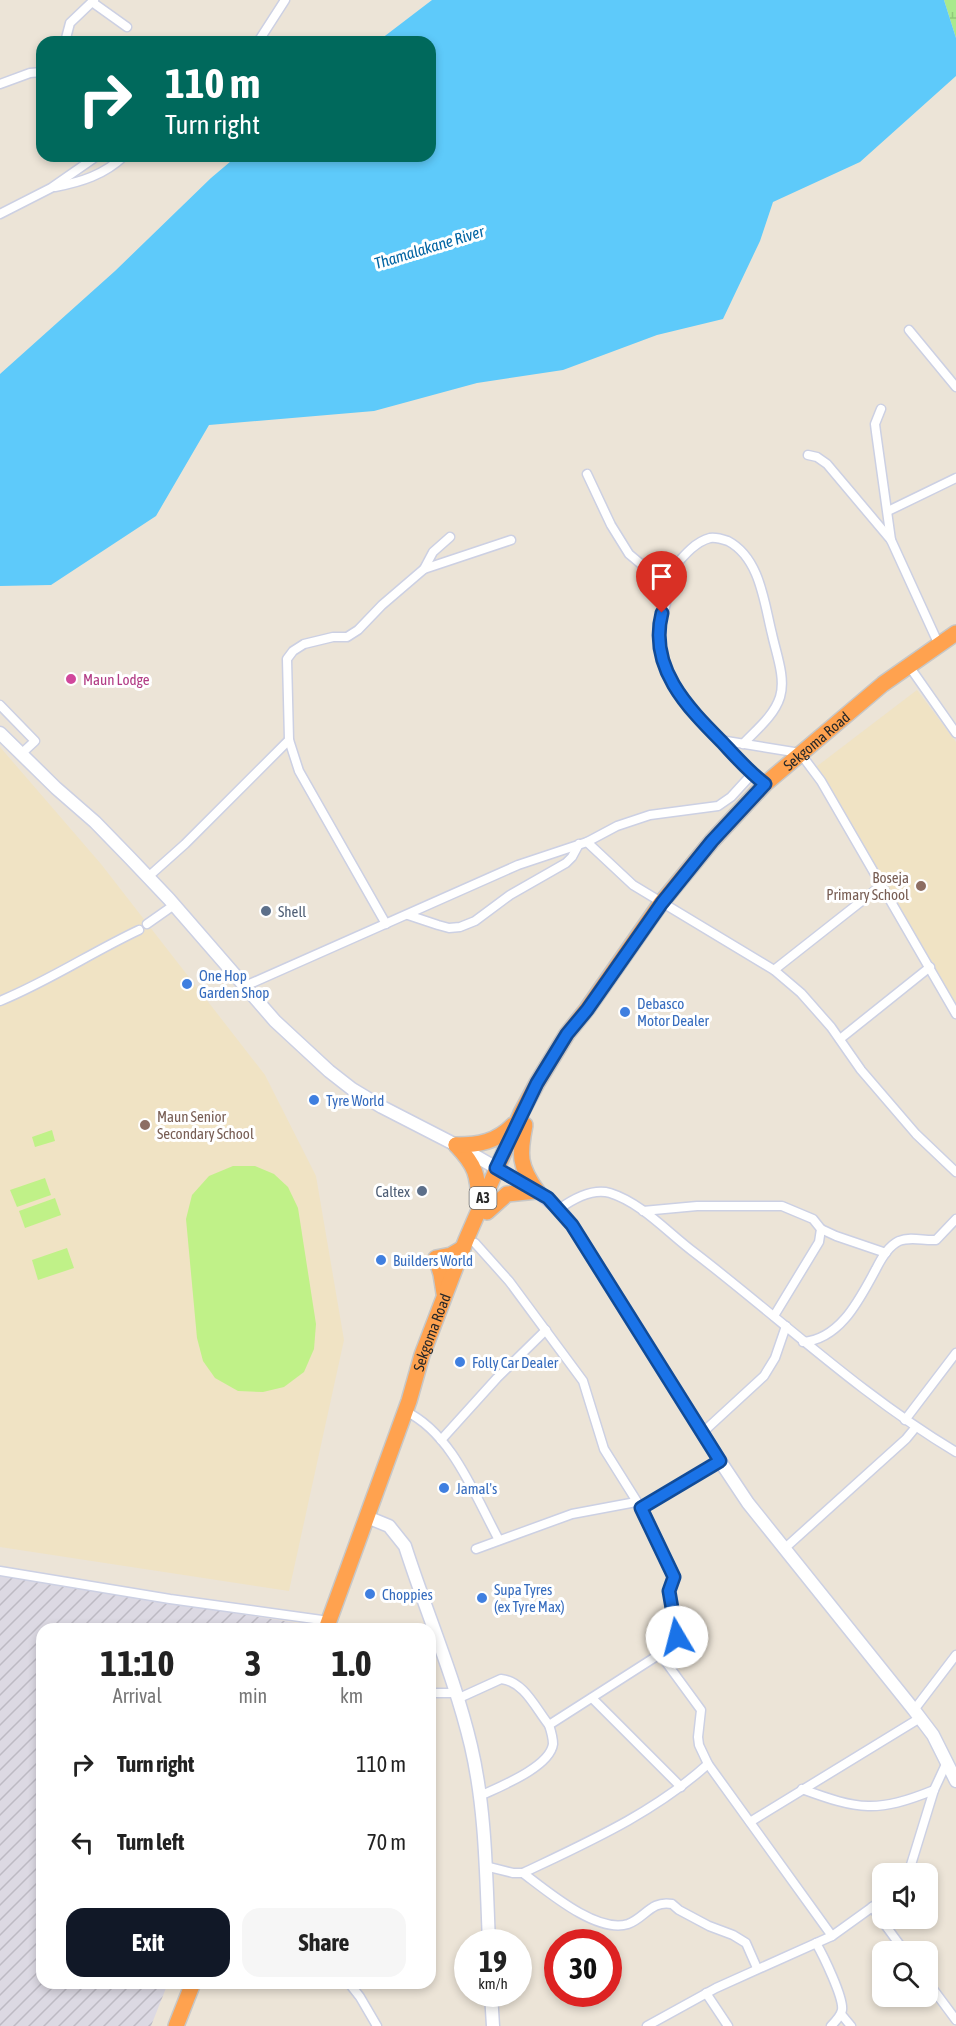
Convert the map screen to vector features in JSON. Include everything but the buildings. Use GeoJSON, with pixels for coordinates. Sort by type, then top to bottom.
{"type":"FeatureCollection","features":[{"type":"Feature","properties":{"kind":"highway","name":"Sekgoma Road"},"geometry":{"type":"LineString","coordinates":[[407,1406],[430,1358],[483,1210],[537,1083],[567,1034],[587,1010],[662,903],[712,841],[765,784],[876,690],[956,633]]}},
{"type":"Feature","properties":{"kind":"highway"},"geometry":{"type":"LineString","coordinates":[[456,1145],[487,1143],[521,1123]]}},
{"type":"Feature","properties":{"kind":"highway"},"geometry":{"type":"LineString","coordinates":[[456,1145],[470,1160],[477,1172],[483,1210],[507,1194],[537,1191],[527,1177],[520,1155],[521,1123]]}},
{"type":"Feature","properties":{"kind":"highway","name":"Sekgoma Road"},"geometry":{"type":"LineString","coordinates":[[328,1623],[407,1406],[422,1355],[443,1300],[469,1246]]}},
{"type":"Feature","properties":{"kind":"highway"},"geometry":{"type":"LineString","coordinates":[[443,1300],[443,1280],[436,1258],[451,1255],[469,1246]]}},
{"type":"Feature","properties":{"kind":"highway"},"geometry":{"type":"LineString","coordinates":[[176,2026],[191,1989]]}},
{"type":"Feature","properties":{"kind":"street"},"geometry":{"type":"LineString","coordinates":[[262,36],[285,0]]}},
{"type":"Feature","properties":{"kind":"street"},"geometry":{"type":"LineString","coordinates":[[67,36],[70,23],[93,1],[127,27]]}},
{"type":"Feature","properties":{"kind":"street"},"geometry":{"type":"LineString","coordinates":[[0,84],[36,72]]}},
{"type":"Feature","properties":{"kind":"street"},"geometry":{"type":"LineString","coordinates":[[0,214],[51,188],[88,162]]}},
{"type":"Feature","properties":{"kind":"street"},"geometry":{"type":"LineString","coordinates":[[51,188],[93,177],[117,162]]}},
{"type":"Feature","properties":{"kind":"street"},"geometry":{"type":"LineString","coordinates":[[909,330],[956,387]]}},
{"type":"Feature","properties":{"kind":"street"},"geometry":{"type":"LineString","coordinates":[[881,409],[876,432],[891,540]]}},
{"type":"Feature","properties":{"kind":"street"},"geometry":{"type":"LineString","coordinates":[[808,455],[818,457],[827,464],[891,540],[939,645]]}},
{"type":"Feature","properties":{"kind":"street"},"geometry":{"type":"LineString","coordinates":[[587,474],[611,525],[629,554],[666,585],[667,596],[658,628],[659,647],[664,667],[673,685],[720,740],[752,774],[765,784]]}},
{"type":"Feature","properties":{"kind":"street"},"geometry":{"type":"LineString","coordinates":[[888,510],[956,478]]}},
{"type":"Feature","properties":{"kind":"street"},"geometry":{"type":"LineString","coordinates":[[386,924],[299,771],[289,740],[287,659],[293,651],[304,644],[333,637],[347,637],[358,630],[382,605],[424,569],[433,552],[450,537]]}},
{"type":"Feature","properties":{"kind":"street"},"geometry":{"type":"LineString","coordinates":[[662,580],[691,550],[703,541],[712,538],[730,543],[744,554],[752,566],[760,585],[781,686],[780,697],[775,708],[743,744]]}},
{"type":"Feature","properties":{"kind":"street"},"geometry":{"type":"LineString","coordinates":[[424,569],[511,540]]}},
{"type":"Feature","properties":{"kind":"street"},"geometry":{"type":"LineString","coordinates":[[909,666],[956,733]]}},
{"type":"Feature","properties":{"kind":"street"},"geometry":{"type":"LineString","coordinates":[[0,705],[35,741],[21,754]]}},
{"type":"Feature","properties":{"kind":"street"},"geometry":{"type":"LineString","coordinates":[[0,733],[96,822],[174,905],[275,1021],[329,1071],[352,1089],[382,1107],[456,1145],[537,1191],[559,1209],[572,1225],[748,1503],[933,1735],[956,1781]]}},
{"type":"Feature","properties":{"kind":"street"},"geometry":{"type":"LineString","coordinates":[[148,877],[185,844],[289,740]]}},
{"type":"Feature","properties":{"kind":"street"},"geometry":{"type":"LineString","coordinates":[[720,740],[800,753],[821,781],[956,1014]]}},
{"type":"Feature","properties":{"kind":"street"},"geometry":{"type":"LineString","coordinates":[[245,986],[518,866],[583,843],[617,826],[650,815],[689,808],[703,809],[718,806],[752,774]]}},
{"type":"Feature","properties":{"kind":"street"},"geometry":{"type":"LineString","coordinates":[[583,843],[617,872],[662,903],[774,970],[801,993],[840,1039],[861,1070],[916,1134],[956,1172]]}},
{"type":"Feature","properties":{"kind":"street"},"geometry":{"type":"LineString","coordinates":[[408,915],[449,928],[460,927],[475,921],[510,895],[566,863],[583,843]]}},
{"type":"Feature","properties":{"kind":"street"},"geometry":{"type":"LineString","coordinates":[[774,970],[882,885]]}},
{"type":"Feature","properties":{"kind":"street"},"geometry":{"type":"LineString","coordinates":[[0,1001],[50,979],[143,927],[174,905]]}},
{"type":"Feature","properties":{"kind":"street"},"geometry":{"type":"LineString","coordinates":[[840,1039],[930,967]]}},
{"type":"Feature","properties":{"kind":"street"},"geometry":{"type":"LineString","coordinates":[[559,1209],[571,1200],[589,1193],[606,1192],[622,1197],[643,1211],[803,1342],[915,1428],[956,1452]]}},
{"type":"Feature","properties":{"kind":"street"},"geometry":{"type":"LineString","coordinates":[[643,1211],[697,1206],[782,1206],[813,1219],[821,1229],[836,1236],[886,1252]]}},
{"type":"Feature","properties":{"kind":"street"},"geometry":{"type":"LineString","coordinates":[[803,1342],[812,1342],[819,1338],[836,1328],[848,1316],[886,1252],[893,1245],[909,1238],[936,1240],[956,1219]]}},
{"type":"Feature","properties":{"kind":"street"},"geometry":{"type":"LineString","coordinates":[[774,1316],[819,1242],[821,1229]]}},
{"type":"Feature","properties":{"kind":"street"},"geometry":{"type":"LineString","coordinates":[[469,1246],[509,1281],[583,1381],[604,1449],[639,1505],[674,1577],[669,1591],[677,1637],[660,1654],[549,1725]]}},
{"type":"Feature","properties":{"kind":"street"},"geometry":{"type":"LineString","coordinates":[[702,1433],[764,1376],[775,1358],[786,1326]]}},
{"type":"Feature","properties":{"kind":"street"},"geometry":{"type":"LineString","coordinates":[[441,1440],[497,1378],[546,1330]]}},
{"type":"Feature","properties":{"kind":"street"},"geometry":{"type":"LineString","coordinates":[[905,1420],[956,1353]]}},
{"type":"Feature","properties":{"kind":"street"},"geometry":{"type":"LineString","coordinates":[[407,1406],[441,1440],[454,1457],[499,1540]]}},
{"type":"Feature","properties":{"kind":"street"},"geometry":{"type":"LineString","coordinates":[[784,1549],[906,1440],[915,1428]]}},
{"type":"Feature","properties":{"kind":"street"},"geometry":{"type":"LineString","coordinates":[[476,1549],[572,1514],[639,1505],[720,1461]]}},
{"type":"Feature","properties":{"kind":"street"},"geometry":{"type":"LineString","coordinates":[[367,1517],[389,1526],[405,1546],[431,1623]]}},
{"type":"Feature","properties":{"kind":"street"},"geometry":{"type":"LineString","coordinates":[[0,1571],[315,1623]]}},
{"type":"Feature","properties":{"kind":"street"},"geometry":{"type":"LineString","coordinates":[[436,1637],[470,1745],[480,1796],[488,1929]]}},
{"type":"Feature","properties":{"kind":"street"},"geometry":{"type":"LineString","coordinates":[[660,1654],[701,1710],[699,1745],[708,1764],[832,1936]]}},
{"type":"Feature","properties":{"kind":"street"},"geometry":{"type":"LineString","coordinates":[[750,1822],[917,1714],[956,1655]]}},
{"type":"Feature","properties":{"kind":"street"},"geometry":{"type":"LineString","coordinates":[[436,1694],[456,1696],[501,1679],[508,1680],[521,1688],[549,1725],[553,1746],[540,1765],[480,1796]]}},
{"type":"Feature","properties":{"kind":"street"},"geometry":{"type":"LineString","coordinates":[[592,1698],[681,1787]]}},
{"type":"Feature","properties":{"kind":"street"},"geometry":{"type":"LineString","coordinates":[[912,1863],[934,1790],[947,1762]]}},
{"type":"Feature","properties":{"kind":"street"},"geometry":{"type":"LineString","coordinates":[[485,1866],[513,1873],[524,1873],[609,1833],[681,1787],[708,1764]]}},
{"type":"Feature","properties":{"kind":"street"},"geometry":{"type":"LineString","coordinates":[[802,1789],[854,1806],[873,1807],[895,1804],[934,1790]]}},
{"type":"Feature","properties":{"kind":"street"},"geometry":{"type":"LineString","coordinates":[[524,1873],[559,1900],[598,1923],[611,1926],[629,1924],[656,1904],[672,1904],[679,1910],[709,1926],[733,1935],[746,1944],[757,1968]]}},
{"type":"Feature","properties":{"kind":"street"},"geometry":{"type":"LineString","coordinates":[[647,2026],[757,1968],[832,1936],[872,1907]]}},
{"type":"Feature","properties":{"kind":"street"},"geometry":{"type":"LineString","coordinates":[[816,1943],[824,1957],[841,2001],[841,2014],[831,2026]]}},
{"type":"Feature","properties":{"kind":"street"},"geometry":{"type":"LineString","coordinates":[[354,1989],[377,2026]]}},
{"type":"Feature","properties":{"kind":"street"},"geometry":{"type":"LineString","coordinates":[[706,1993],[728,2026]]}},
{"type":"Feature","properties":{"kind":"street"},"geometry":{"type":"LineString","coordinates":[[938,1996],[956,2020]]}},
{"type":"Feature","properties":{"kind":"street"},"geometry":{"type":"LineString","coordinates":[[492,2007],[493,2026]]}},
{"type":"Feature","properties":{"kind":"street"},"geometry":{"type":"LineString","coordinates":[[841,2014],[851,2026]]}},
{"type":"Feature","properties":{"kind":"shaded area","name":"Boseja Primary School"},"geometry":{"type":"Polygon","coordinates":[[[917,690],[956,742],[956,1006],[816,767],[917,690]]]}},
{"type":"Feature","properties":{"kind":"shaded area","name":"Maun Senior Secondary School"},"geometry":{"type":"Polygon","coordinates":[[[0,747],[101,864],[265,1075],[316,1176],[344,1340],[289,1591],[0,1547],[0,747]]]}},
{"type":"Feature","properties":{"kind":"shaded area"},"geometry":{"type":"Polygon","coordinates":[[[0,1576],[297,1623],[36,1623],[36,1989],[166,1989],[151,2026],[0,2026],[0,1576]]]}},
{"type":"Feature","properties":{"kind":"green space"},"geometry":{"type":"Polygon","coordinates":[[[944,0],[956,0],[956,38],[944,0]]]}},
{"type":"Feature","properties":{"kind":"green space"},"geometry":{"type":"Polygon","coordinates":[[[52,1130],[55,1141],[35,1147],[32,1137],[52,1130]]]}},
{"type":"Feature","properties":{"kind":"green space"},"geometry":{"type":"Polygon","coordinates":[[[233,1166],[255,1166],[274,1174],[288,1187],[298,1208],[316,1324],[314,1349],[304,1372],[284,1387],[263,1392],[238,1391],[215,1378],[203,1361],[197,1338],[186,1219],[192,1195],[209,1176],[233,1166]]]}},
{"type":"Feature","properties":{"kind":"green space"},"geometry":{"type":"Polygon","coordinates":[[[45,1178],[51,1195],[17,1207],[10,1190],[45,1178]]]}},
{"type":"Feature","properties":{"kind":"green space"},"geometry":{"type":"Polygon","coordinates":[[[55,1198],[61,1215],[25,1228],[19,1211],[55,1198]]]}},
{"type":"Feature","properties":{"kind":"green space"},"geometry":{"type":"Polygon","coordinates":[[[67,1248],[74,1268],[38,1280],[32,1260],[67,1248]]]}},
{"type":"Feature","properties":{"kind":"water","name":"Thamalakane River"},"geometry":{"type":"Polygon","coordinates":[[[432,0],[944,0],[956,38],[956,76],[860,162],[773,202],[760,241],[723,319],[657,335],[563,370],[477,383],[374,411],[209,425],[156,516],[51,585],[0,586],[0,374],[115,271],[230,162],[436,162],[436,36],[385,36],[432,0]]]}},
{"type":"Feature","properties":{"kind":"place","name":"Maun Lodge"},"geometry":{"type":"Point","coordinates":[71,679]}},
{"type":"Feature","properties":{"kind":"place","name":"Boseja Primary School"},"geometry":{"type":"Point","coordinates":[921,886]}},
{"type":"Feature","properties":{"kind":"place","name":"Shell"},"geometry":{"type":"Point","coordinates":[266,911]}},
{"type":"Feature","properties":{"kind":"place","name":"One Hop Garden Shop"},"geometry":{"type":"Point","coordinates":[187,984]}},
{"type":"Feature","properties":{"kind":"place","name":"Debasco Motor Dealer"},"geometry":{"type":"Point","coordinates":[625,1012]}},
{"type":"Feature","properties":{"kind":"place","name":"Tyre World"},"geometry":{"type":"Point","coordinates":[314,1100]}},
{"type":"Feature","properties":{"kind":"place","name":"Maun Senior Secondary School"},"geometry":{"type":"Point","coordinates":[145,1125]}},
{"type":"Feature","properties":{"kind":"place","name":"Caltex"},"geometry":{"type":"Point","coordinates":[422,1191]}},
{"type":"Feature","properties":{"kind":"place","name":"Builders World"},"geometry":{"type":"Point","coordinates":[381,1260]}},
{"type":"Feature","properties":{"kind":"place","name":"Folly Car Dealer"},"geometry":{"type":"Point","coordinates":[460,1362]}},
{"type":"Feature","properties":{"kind":"place","name":"Jamal's"},"geometry":{"type":"Point","coordinates":[444,1488]}},
{"type":"Feature","properties":{"kind":"place","name":"Choppies"},"geometry":{"type":"Point","coordinates":[370,1594]}},
{"type":"Feature","properties":{"kind":"place","name":"Supa Tyres (ex Tyre Max)"},"geometry":{"type":"Point","coordinates":[482,1598]}},
{"type":"Feature","properties":{"kind":"route"},"geometry":{"type":"LineString","coordinates":[[662,613],[658,628],[659,647],[664,667],[673,685],[701,721],[752,774],[765,784],[712,841],[662,903],[624,954],[587,1010],[567,1034],[521,1113],[496,1168],[548,1198],[572,1225],[720,1461],[641,1508],[674,1577],[669,1591],[677,1637]]}}]}
